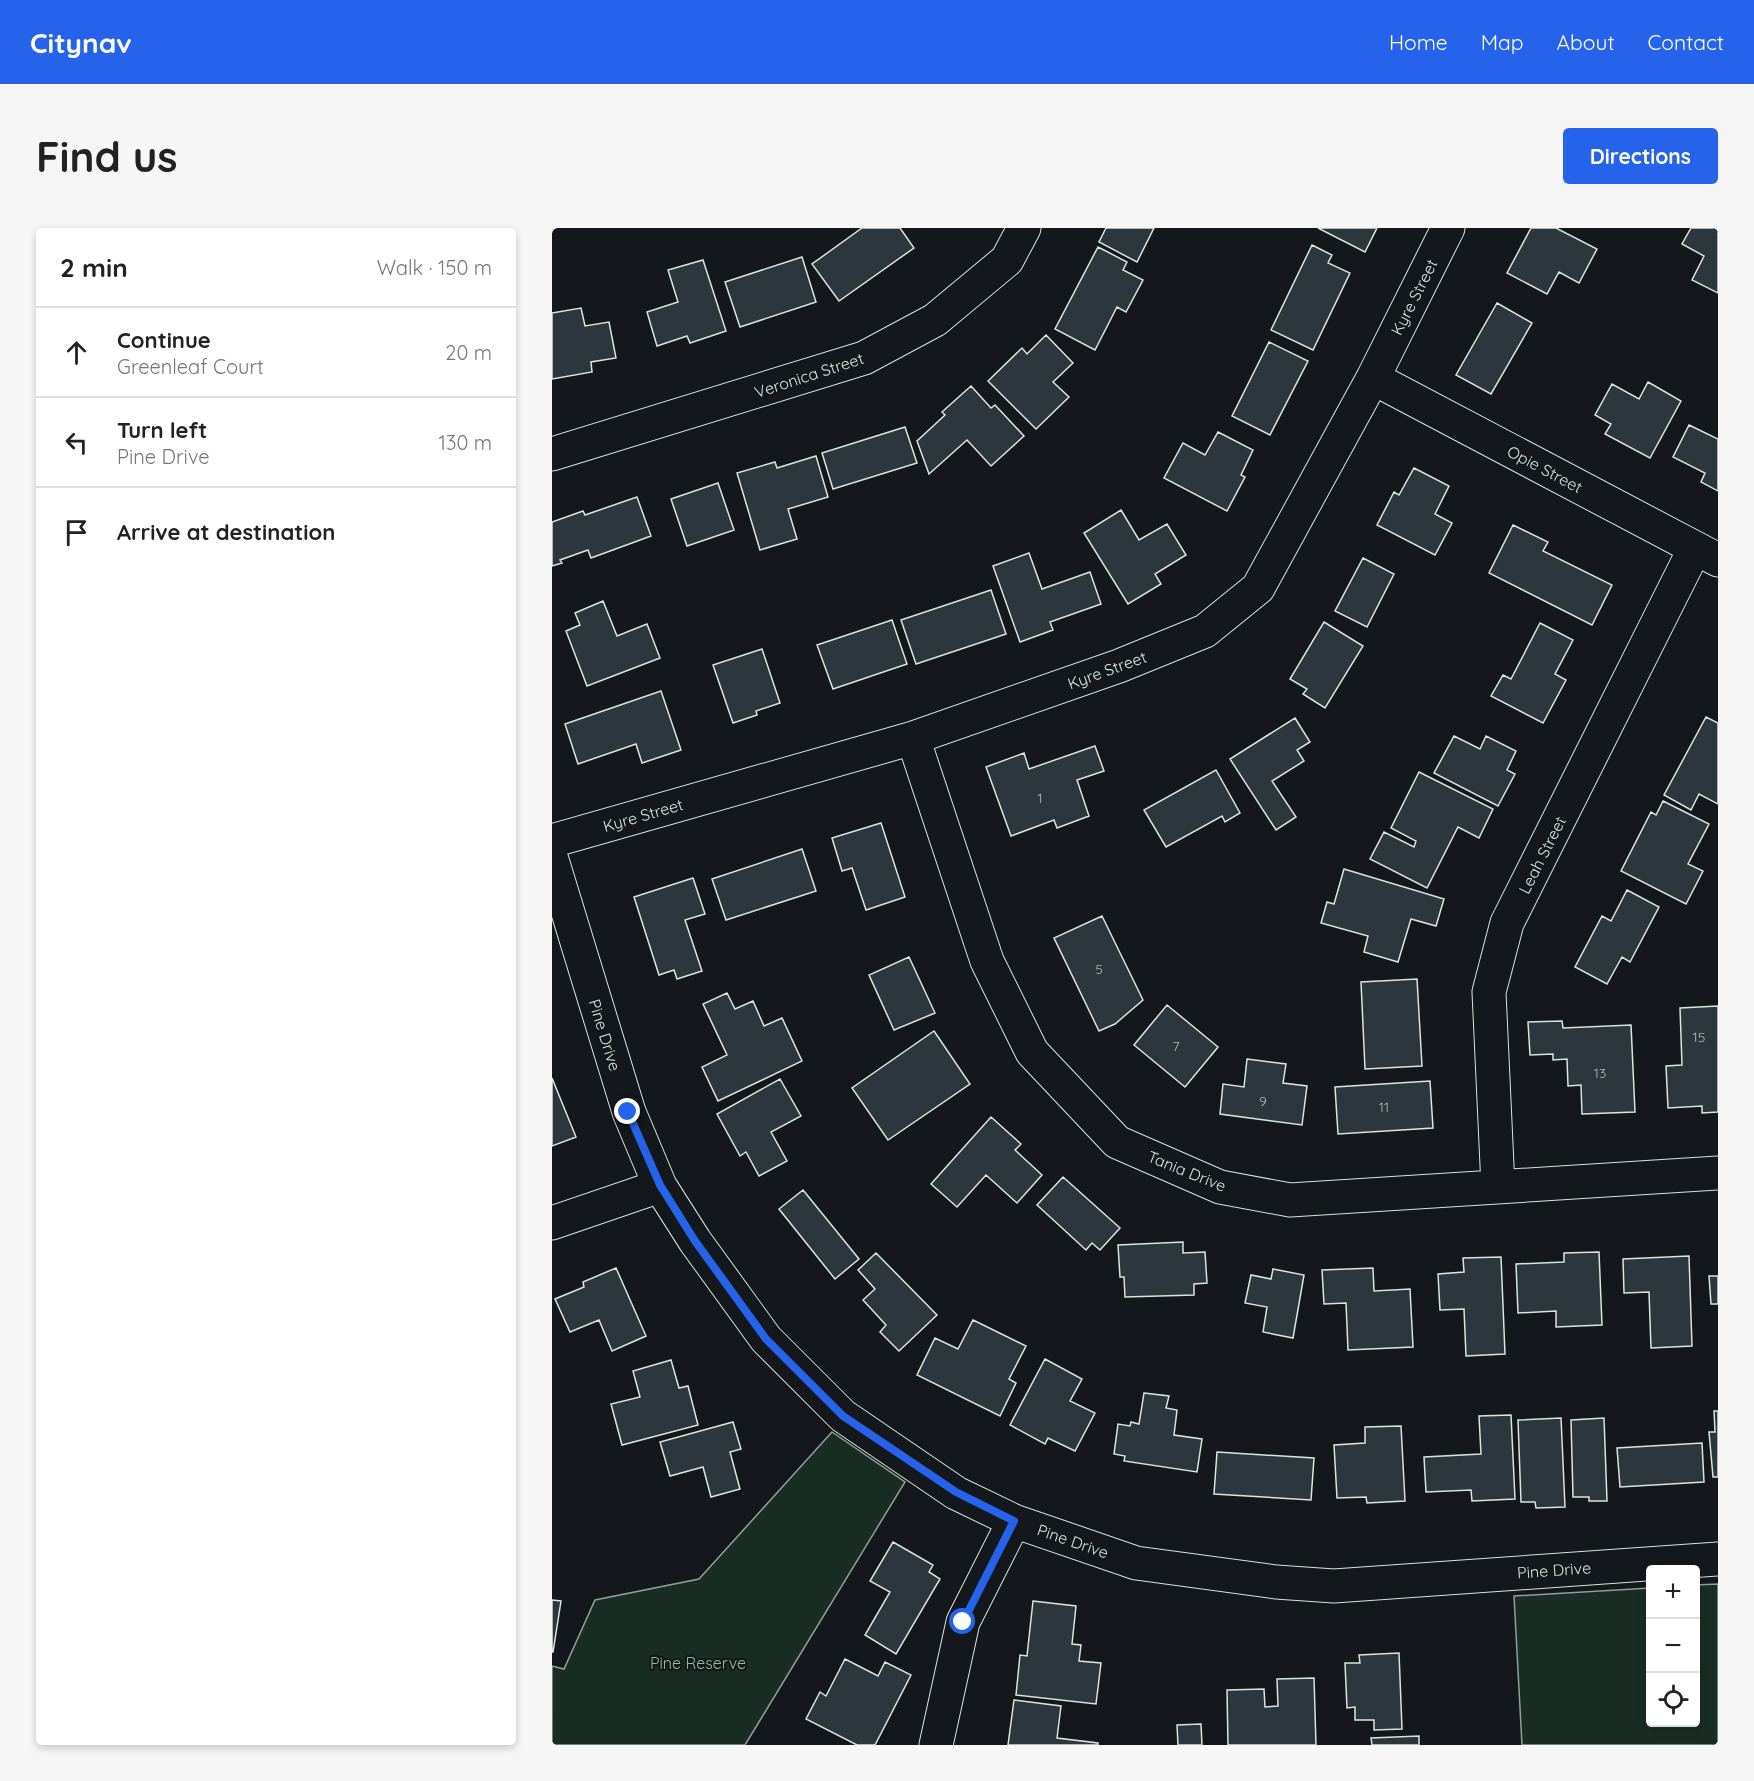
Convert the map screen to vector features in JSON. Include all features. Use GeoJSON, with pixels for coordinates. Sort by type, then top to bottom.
{"type":"FeatureCollection","features":[{"type":"Feature","properties":{"kind":"street","name":"Veronica Street"},"geometry":{"type":"LineString","coordinates":[[552,454],[864,358],[935,320],[1007,260],[1024,228]]}},
{"type":"Feature","properties":{"kind":"street","name":"Kyre Street"},"geometry":{"type":"LineString","coordinates":[[552,841],[913,738],[1119,666],[1204,631],[1258,588],[1372,378],[1448,228]]}},
{"type":"Feature","properties":{"kind":"street","name":"Opie Street"},"geometry":{"type":"LineString","coordinates":[[1372,378],[1707,554]]}},
{"type":"Feature","properties":{"kind":"street","name":"Leah Street"},"geometry":{"type":"LineString","coordinates":[[1498,1186],[1489,992],[1507,923],[1707,554]]}},
{"type":"Feature","properties":{"kind":"street","name":"Tania Drive"},"geometry":{"type":"LineString","coordinates":[[913,738],[987,961],[1032,1052],[1117,1142],[1220,1186],[1290,1200],[1718,1173]]}},
{"type":"Feature","properties":{"kind":"street","name":"Pine Drive"},"geometry":{"type":"LineString","coordinates":[[552,860],[628,1112],[660,1185],[695,1241],[766,1339],[843,1416],[956,1492],[1014,1521],[1136,1563],[1276,1582],[1334,1586],[1718,1559]]}},
{"type":"Feature","properties":{"kind":"street"},"geometry":{"type":"LineString","coordinates":[[552,1223],[660,1185]]}},
{"type":"Feature","properties":{"kind":"street"},"geometry":{"type":"LineString","coordinates":[[936,1745],[963,1622],[1014,1521]]}},
{"type":"Feature","properties":{"kind":"green space","name":"Pine Reserve"},"geometry":{"type":"Polygon","coordinates":[[[832,1432],[905,1482],[745,1745],[552,1745],[552,1666],[564,1669],[595,1600],[699,1579],[832,1432]]]}},
{"type":"Feature","properties":{"kind":"green space"},"geometry":{"type":"Polygon","coordinates":[[[1718,1584],[1718,1745],[1522,1745],[1514,1596],[1646,1588],[1646,1727],[1700,1727],[1700,1585],[1718,1584]]]}},
{"type":"Feature","properties":{"kind":"building"},"geometry":{"type":"Polygon","coordinates":[[[862,228],[900,228],[914,248],[839,301],[812,264],[862,228]]]}},
{"type":"Feature","properties":{"kind":"building"},"geometry":{"type":"Polygon","coordinates":[[[1106,228],[1154,228],[1137,262],[1099,242],[1106,228]]]}},
{"type":"Feature","properties":{"kind":"building"},"geometry":{"type":"Polygon","coordinates":[[[1318,228],[1377,228],[1365,252],[1318,228]]]}},
{"type":"Feature","properties":{"kind":"building"},"geometry":{"type":"Polygon","coordinates":[[[1531,228],[1556,228],[1597,249],[1579,283],[1559,272],[1547,294],[1507,273],[1531,228]]]}},
{"type":"Feature","properties":{"kind":"building"},"geometry":{"type":"Polygon","coordinates":[[[1691,228],[1718,228],[1718,293],[1692,280],[1704,256],[1682,244],[1691,228]]]}},
{"type":"Feature","properties":{"kind":"building"},"geometry":{"type":"Polygon","coordinates":[[[1312,245],[1332,255],[1328,263],[1350,273],[1313,350],[1271,330],[1312,245]]]}},
{"type":"Feature","properties":{"kind":"building"},"geometry":{"type":"Polygon","coordinates":[[[1098,247],[1127,262],[1123,270],[1143,280],[1126,312],[1117,307],[1095,350],[1055,329],[1098,247]]]}},
{"type":"Feature","properties":{"kind":"building"},"geometry":{"type":"Polygon","coordinates":[[[802,257],[816,302],[740,327],[725,282],[802,257]]]}},
{"type":"Feature","properties":{"kind":"building"},"geometry":{"type":"Polygon","coordinates":[[[703,260],[726,331],[690,343],[687,336],[657,346],[647,312],[678,302],[668,270],[703,260]]]}},
{"type":"Feature","properties":{"kind":"building"},"geometry":{"type":"Polygon","coordinates":[[[1497,303],[1532,323],[1491,394],[1456,375],[1497,303]]]}},
{"type":"Feature","properties":{"kind":"building"},"geometry":{"type":"Polygon","coordinates":[[[581,308],[585,326],[609,322],[616,358],[591,362],[592,372],[552,379],[552,313],[581,308]]]}},
{"type":"Feature","properties":{"kind":"building"},"geometry":{"type":"Polygon","coordinates":[[[1046,335],[1073,363],[1053,382],[1069,397],[1036,429],[988,381],[1022,348],[1027,354],[1046,335]]]}},
{"type":"Feature","properties":{"kind":"building"},"geometry":{"type":"Polygon","coordinates":[[[1269,342],[1308,361],[1270,435],[1232,416],[1269,342]]]}},
{"type":"Feature","properties":{"kind":"building"},"geometry":{"type":"Polygon","coordinates":[[[1648,382],[1681,401],[1650,458],[1605,434],[1611,424],[1595,415],[1612,384],[1639,399],[1648,382]]]}},
{"type":"Feature","properties":{"kind":"building"},"geometry":{"type":"Polygon","coordinates":[[[971,386],[991,408],[995,405],[1024,436],[991,466],[967,440],[929,474],[917,441],[945,415],[942,412],[971,386]]]}},
{"type":"Feature","properties":{"kind":"building"},"geometry":{"type":"Polygon","coordinates":[[[1689,425],[1718,439],[1718,491],[1701,482],[1705,473],[1673,457],[1689,425]]]}},
{"type":"Feature","properties":{"kind":"building"},"geometry":{"type":"Polygon","coordinates":[[[905,427],[917,463],[833,489],[822,453],[905,427]]]}},
{"type":"Feature","properties":{"kind":"building"},"geometry":{"type":"Polygon","coordinates":[[[1218,432],[1253,450],[1241,475],[1245,477],[1227,511],[1164,478],[1183,443],[1205,455],[1218,432]]]}},
{"type":"Feature","properties":{"kind":"building"},"geometry":{"type":"Polygon","coordinates":[[[816,456],[828,497],[788,509],[797,539],[760,550],[737,473],[775,462],[777,468],[816,456]]]}},
{"type":"Feature","properties":{"kind":"building"},"geometry":{"type":"Polygon","coordinates":[[[1414,468],[1449,486],[1435,514],[1452,523],[1435,555],[1377,525],[1394,492],[1399,495],[1414,468]]]}},
{"type":"Feature","properties":{"kind":"building"},"geometry":{"type":"Polygon","coordinates":[[[718,483],[734,530],[687,546],[671,499],[718,483]]]}},
{"type":"Feature","properties":{"kind":"building"},"geometry":{"type":"Polygon","coordinates":[[[637,497],[651,536],[591,558],[588,550],[560,560],[562,563],[552,566],[552,522],[583,511],[585,515],[637,497]]]}},
{"type":"Feature","properties":{"kind":"building"},"geometry":{"type":"Polygon","coordinates":[[[1121,510],[1139,540],[1167,524],[1186,555],[1155,574],[1161,584],[1128,604],[1084,533],[1121,510]]]}},
{"type":"Feature","properties":{"kind":"building"},"geometry":{"type":"Polygon","coordinates":[[[1513,525],[1548,542],[1543,551],[1612,585],[1592,625],[1489,573],[1513,525]]]}},
{"type":"Feature","properties":{"kind":"building"},"geometry":{"type":"Polygon","coordinates":[[[1029,553],[1042,589],[1090,572],[1101,604],[1050,622],[1053,630],[1020,642],[993,566],[1029,553]]]}},
{"type":"Feature","properties":{"kind":"building"},"geometry":{"type":"Polygon","coordinates":[[[1363,558],[1394,574],[1367,627],[1335,611],[1363,558]]]}},
{"type":"Feature","properties":{"kind":"building"},"geometry":{"type":"Polygon","coordinates":[[[991,590],[1006,634],[916,664],[901,620],[991,590]]]}},
{"type":"Feature","properties":{"kind":"building"},"geometry":{"type":"Polygon","coordinates":[[[603,601],[617,636],[647,624],[660,658],[587,686],[566,631],[580,625],[575,613],[603,601]]]}},
{"type":"Feature","properties":{"kind":"building"},"geometry":{"type":"Polygon","coordinates":[[[892,620],[907,664],[833,689],[817,645],[892,620]]]}},
{"type":"Feature","properties":{"kind":"building"},"geometry":{"type":"Polygon","coordinates":[[[1324,622],[1363,646],[1325,708],[1303,694],[1307,689],[1290,679],[1324,622]]]}},
{"type":"Feature","properties":{"kind":"building"},"geometry":{"type":"Polygon","coordinates":[[[1540,623],[1573,640],[1555,674],[1566,680],[1543,723],[1491,696],[1503,675],[1511,679],[1540,623]]]}},
{"type":"Feature","properties":{"kind":"building"},"geometry":{"type":"Polygon","coordinates":[[[762,649],[780,703],[756,711],[757,715],[733,723],[713,665],[762,649]]]}},
{"type":"Feature","properties":{"kind":"building"},"geometry":{"type":"Polygon","coordinates":[[[661,691],[681,750],[642,763],[636,744],[578,764],[565,724],[661,691]]]}},
{"type":"Feature","properties":{"kind":"building"},"geometry":{"type":"Polygon","coordinates":[[[1706,717],[1718,723],[1718,804],[1699,794],[1691,810],[1664,795],[1706,717]]]}},
{"type":"Feature","properties":{"kind":"building"},"geometry":{"type":"Polygon","coordinates":[[[1295,718],[1310,742],[1297,750],[1304,761],[1272,781],[1296,817],[1276,830],[1230,759],[1295,718]]]}},
{"type":"Feature","properties":{"kind":"building"},"geometry":{"type":"Polygon","coordinates":[[[1454,736],[1480,749],[1486,736],[1516,751],[1507,770],[1515,774],[1498,806],[1434,773],[1454,736]]]}},
{"type":"Feature","properties":{"kind":"building"},"geometry":{"type":"Polygon","coordinates":[[[1095,746],[1104,771],[1077,780],[1089,816],[1057,828],[1054,820],[1011,836],[986,767],[1024,753],[1029,769],[1095,746]]]}},
{"type":"Feature","properties":{"kind":"building"},"geometry":{"type":"Polygon","coordinates":[[[1216,770],[1240,813],[1225,822],[1222,816],[1166,847],[1144,810],[1216,770]]]}},
{"type":"Feature","properties":{"kind":"building"},"geometry":{"type":"Polygon","coordinates":[[[1419,772],[1493,809],[1479,838],[1458,827],[1427,888],[1370,859],[1384,832],[1414,847],[1416,841],[1391,828],[1419,772]]]}},
{"type":"Feature","properties":{"kind":"building"},"geometry":{"type":"Polygon","coordinates":[[[1663,801],[1709,824],[1688,864],[1703,871],[1686,904],[1621,871],[1651,812],[1656,815],[1663,801]]]}},
{"type":"Feature","properties":{"kind":"building"},"geometry":{"type":"Polygon","coordinates":[[[881,823],[905,897],[866,910],[852,868],[842,871],[832,838],[881,823]]]}},
{"type":"Feature","properties":{"kind":"building"},"geometry":{"type":"Polygon","coordinates":[[[802,849],[816,891],[726,920],[712,879],[802,849]]]}},
{"type":"Feature","properties":{"kind":"building"},"geometry":{"type":"Polygon","coordinates":[[[1344,869],[1444,899],[1436,926],[1411,919],[1398,962],[1364,952],[1368,936],[1321,923],[1327,902],[1334,904],[1344,869]]]}},
{"type":"Feature","properties":{"kind":"building"},"geometry":{"type":"Polygon","coordinates":[[[693,878],[705,914],[685,920],[702,971],[677,979],[674,970],[659,975],[634,897],[693,878]]]}},
{"type":"Feature","properties":{"kind":"building"},"geometry":{"type":"Polygon","coordinates":[[[1627,890],[1659,907],[1630,962],[1622,957],[1607,984],[1575,967],[1602,916],[1611,921],[1627,890]]]}},
{"type":"Feature","properties":{"kind":"building"},"geometry":{"type":"Polygon","coordinates":[[[1102,916],[1143,1000],[1115,1024],[1099,1031],[1054,938],[1102,916]]]}},
{"type":"Feature","properties":{"kind":"building"},"geometry":{"type":"Polygon","coordinates":[[[909,957],[935,1013],[894,1030],[869,975],[909,957]]]}},
{"type":"Feature","properties":{"kind":"building"},"geometry":{"type":"Polygon","coordinates":[[[1417,979],[1422,1066],[1365,1069],[1361,982],[1417,979]]]}},
{"type":"Feature","properties":{"kind":"building"},"geometry":{"type":"Polygon","coordinates":[[[727,993],[735,1009],[753,1001],[764,1026],[782,1018],[802,1061],[718,1101],[702,1067],[727,1055],[703,1004],[727,993]]]}},
{"type":"Feature","properties":{"kind":"building"},"geometry":{"type":"Polygon","coordinates":[[[1167,1005],[1218,1047],[1185,1087],[1134,1045],[1167,1005]]]}},
{"type":"Feature","properties":{"kind":"building"},"geometry":{"type":"Polygon","coordinates":[[[1718,1006],[1718,1112],[1702,1113],[1702,1106],[1668,1108],[1666,1066],[1682,1065],[1680,1008],[1718,1006]]]}},
{"type":"Feature","properties":{"kind":"building"},"geometry":{"type":"Polygon","coordinates":[[[1562,1021],[1563,1028],[1631,1025],[1635,1112],[1582,1114],[1581,1085],[1568,1086],[1567,1059],[1553,1060],[1553,1054],[1530,1055],[1528,1022],[1562,1021]]]}},
{"type":"Feature","properties":{"kind":"building"},"geometry":{"type":"Polygon","coordinates":[[[934,1031],[970,1084],[888,1140],[852,1088],[934,1031]]]}},
{"type":"Feature","properties":{"kind":"building"},"geometry":{"type":"Polygon","coordinates":[[[1247,1059],[1286,1064],[1283,1083],[1307,1086],[1302,1125],[1220,1114],[1223,1084],[1244,1087],[1247,1059]]]}},
{"type":"Feature","properties":{"kind":"building"},"geometry":{"type":"Polygon","coordinates":[[[552,1078],[576,1137],[552,1146],[552,1078]]]}},
{"type":"Feature","properties":{"kind":"building"},"geometry":{"type":"Polygon","coordinates":[[[780,1079],[801,1116],[771,1132],[787,1161],[759,1176],[746,1152],[740,1156],[717,1114],[780,1079]]]}},
{"type":"Feature","properties":{"kind":"building"},"geometry":{"type":"Polygon","coordinates":[[[1430,1081],[1433,1128],[1338,1134],[1335,1087],[1430,1081]]]}},
{"type":"Feature","properties":{"kind":"building"},"geometry":{"type":"Polygon","coordinates":[[[991,1117],[1021,1144],[1015,1150],[1042,1175],[1017,1203],[986,1175],[957,1207],[931,1184],[991,1117]]]}},
{"type":"Feature","properties":{"kind":"building"},"geometry":{"type":"Polygon","coordinates":[[[1063,1177],[1120,1228],[1100,1250],[1092,1243],[1086,1250],[1037,1205],[1063,1177]]]}},
{"type":"Feature","properties":{"kind":"building"},"geometry":{"type":"Polygon","coordinates":[[[803,1190],[859,1259],[835,1279],[779,1209],[803,1190]]]}},
{"type":"Feature","properties":{"kind":"building"},"geometry":{"type":"Polygon","coordinates":[[[1183,1242],[1183,1253],[1205,1252],[1207,1283],[1194,1284],[1194,1295],[1125,1297],[1124,1277],[1120,1277],[1118,1245],[1183,1242]]]}},
{"type":"Feature","properties":{"kind":"building"},"geometry":{"type":"Polygon","coordinates":[[[1599,1252],[1602,1325],[1556,1327],[1556,1311],[1518,1313],[1516,1264],[1564,1262],[1564,1253],[1599,1252]]]}},
{"type":"Feature","properties":{"kind":"building"},"geometry":{"type":"Polygon","coordinates":[[[876,1253],[937,1315],[899,1351],[880,1332],[886,1325],[863,1300],[875,1289],[858,1270],[876,1253]]]}},
{"type":"Feature","properties":{"kind":"building"},"geometry":{"type":"Polygon","coordinates":[[[1689,1256],[1692,1346],[1651,1348],[1649,1292],[1624,1293],[1623,1259],[1689,1256]]]}},
{"type":"Feature","properties":{"kind":"building"},"geometry":{"type":"Polygon","coordinates":[[[1501,1257],[1505,1354],[1466,1356],[1464,1309],[1440,1310],[1438,1274],[1464,1272],[1463,1258],[1501,1257]]]}},
{"type":"Feature","properties":{"kind":"building"},"geometry":{"type":"Polygon","coordinates":[[[616,1268],[646,1336],[612,1351],[599,1320],[570,1332],[555,1299],[584,1287],[583,1282],[616,1268]]]}},
{"type":"Feature","properties":{"kind":"building"},"geometry":{"type":"Polygon","coordinates":[[[1373,1268],[1374,1291],[1410,1289],[1413,1347],[1348,1350],[1346,1303],[1324,1304],[1322,1270],[1373,1268]]]}},
{"type":"Feature","properties":{"kind":"building"},"geometry":{"type":"Polygon","coordinates":[[[1273,1269],[1304,1275],[1293,1338],[1263,1332],[1267,1307],[1245,1303],[1251,1275],[1271,1279],[1273,1269]]]}},
{"type":"Feature","properties":{"kind":"building"},"geometry":{"type":"Polygon","coordinates":[[[1709,1276],[1718,1276],[1718,1304],[1711,1304],[1709,1276]]]}},
{"type":"Feature","properties":{"kind":"building"},"geometry":{"type":"Polygon","coordinates":[[[973,1320],[1026,1346],[1009,1379],[1016,1383],[1000,1416],[917,1375],[935,1338],[958,1349],[973,1320]]]}},
{"type":"Feature","properties":{"kind":"building"},"geometry":{"type":"Polygon","coordinates":[[[1045,1359],[1082,1379],[1070,1401],[1095,1413],[1075,1451],[1048,1438],[1045,1444],[1010,1425],[1045,1359]]]}},
{"type":"Feature","properties":{"kind":"building"},"geometry":{"type":"Polygon","coordinates":[[[671,1360],[679,1388],[688,1386],[698,1425],[622,1445],[611,1404],[640,1397],[633,1371],[671,1360]]]}},
{"type":"Feature","properties":{"kind":"building"},"geometry":{"type":"Polygon","coordinates":[[[1144,1393],[1169,1396],[1166,1408],[1177,1410],[1174,1435],[1202,1439],[1197,1472],[1124,1461],[1125,1456],[1114,1454],[1118,1424],[1130,1426],[1131,1422],[1139,1424],[1144,1393]]]}},
{"type":"Feature","properties":{"kind":"building"},"geometry":{"type":"Polygon","coordinates":[[[1714,1411],[1718,1411],[1718,1477],[1713,1477],[1709,1432],[1715,1432],[1714,1411]]]}},
{"type":"Feature","properties":{"kind":"building"},"geometry":{"type":"Polygon","coordinates":[[[1511,1415],[1515,1499],[1472,1501],[1471,1490],[1426,1492],[1424,1457],[1481,1454],[1479,1416],[1511,1415]]]}},
{"type":"Feature","properties":{"kind":"building"},"geometry":{"type":"Polygon","coordinates":[[[1561,1418],[1565,1507],[1536,1508],[1535,1502],[1521,1502],[1518,1420],[1561,1418]]]}},
{"type":"Feature","properties":{"kind":"building"},"geometry":{"type":"Polygon","coordinates":[[[1604,1418],[1607,1501],[1589,1501],[1589,1497],[1573,1497],[1571,1420],[1604,1418]]]}},
{"type":"Feature","properties":{"kind":"building"},"geometry":{"type":"Polygon","coordinates":[[[733,1422],[741,1449],[730,1452],[740,1489],[711,1497],[703,1467],[670,1476],[660,1442],[733,1422]]]}},
{"type":"Feature","properties":{"kind":"building"},"geometry":{"type":"Polygon","coordinates":[[[1401,1426],[1405,1501],[1367,1503],[1366,1497],[1337,1498],[1334,1445],[1365,1443],[1365,1427],[1401,1426]]]}},
{"type":"Feature","properties":{"kind":"building"},"geometry":{"type":"Polygon","coordinates":[[[1702,1443],[1704,1482],[1620,1487],[1617,1448],[1702,1443]]]}},
{"type":"Feature","properties":{"kind":"building"},"geometry":{"type":"Polygon","coordinates":[[[1217,1452],[1314,1458],[1311,1500],[1214,1494],[1217,1452]]]}},
{"type":"Feature","properties":{"kind":"building"},"geometry":{"type":"Polygon","coordinates":[[[893,1542],[933,1565],[929,1572],[940,1579],[896,1654],[865,1635],[890,1592],[870,1581],[893,1542]]]}},
{"type":"Feature","properties":{"kind":"building"},"geometry":{"type":"Polygon","coordinates":[[[552,1600],[561,1601],[553,1652],[552,1652],[552,1600]]]}},
{"type":"Feature","properties":{"kind":"building"},"geometry":{"type":"Polygon","coordinates":[[[1033,1601],[1076,1606],[1072,1644],[1081,1645],[1079,1661],[1101,1663],[1096,1704],[1016,1695],[1020,1655],[1027,1656],[1033,1601]]]}},
{"type":"Feature","properties":{"kind":"building"},"geometry":{"type":"Polygon","coordinates":[[[1399,1653],[1402,1729],[1374,1730],[1374,1720],[1355,1720],[1355,1707],[1347,1708],[1345,1663],[1360,1663],[1359,1655],[1399,1653]]]}},
{"type":"Feature","properties":{"kind":"building"},"geometry":{"type":"Polygon","coordinates":[[[845,1659],[878,1676],[885,1662],[911,1675],[875,1745],[857,1745],[806,1719],[820,1692],[826,1696],[845,1659]]]}},
{"type":"Feature","properties":{"kind":"building"},"geometry":{"type":"Polygon","coordinates":[[[1314,1678],[1316,1745],[1228,1745],[1227,1690],[1264,1689],[1265,1707],[1278,1706],[1277,1679],[1314,1678]]]}},
{"type":"Feature","properties":{"kind":"building"},"geometry":{"type":"Polygon","coordinates":[[[1014,1700],[1061,1706],[1057,1738],[1098,1743],[1098,1745],[1008,1745],[1014,1700]]]}},
{"type":"Feature","properties":{"kind":"building"},"geometry":{"type":"Polygon","coordinates":[[[1201,1724],[1202,1745],[1178,1745],[1177,1725],[1201,1724]]]}},
{"type":"Feature","properties":{"kind":"building"},"geometry":{"type":"Polygon","coordinates":[[[1419,1736],[1419,1745],[1372,1745],[1371,1738],[1419,1736]]]}},
{"type":"Feature","properties":{"kind":"route"},"geometry":{"type":"LineString","coordinates":[[628,1112],[660,1185],[695,1241],[766,1339],[843,1416],[956,1492],[1014,1521],[963,1622]]}}]}
